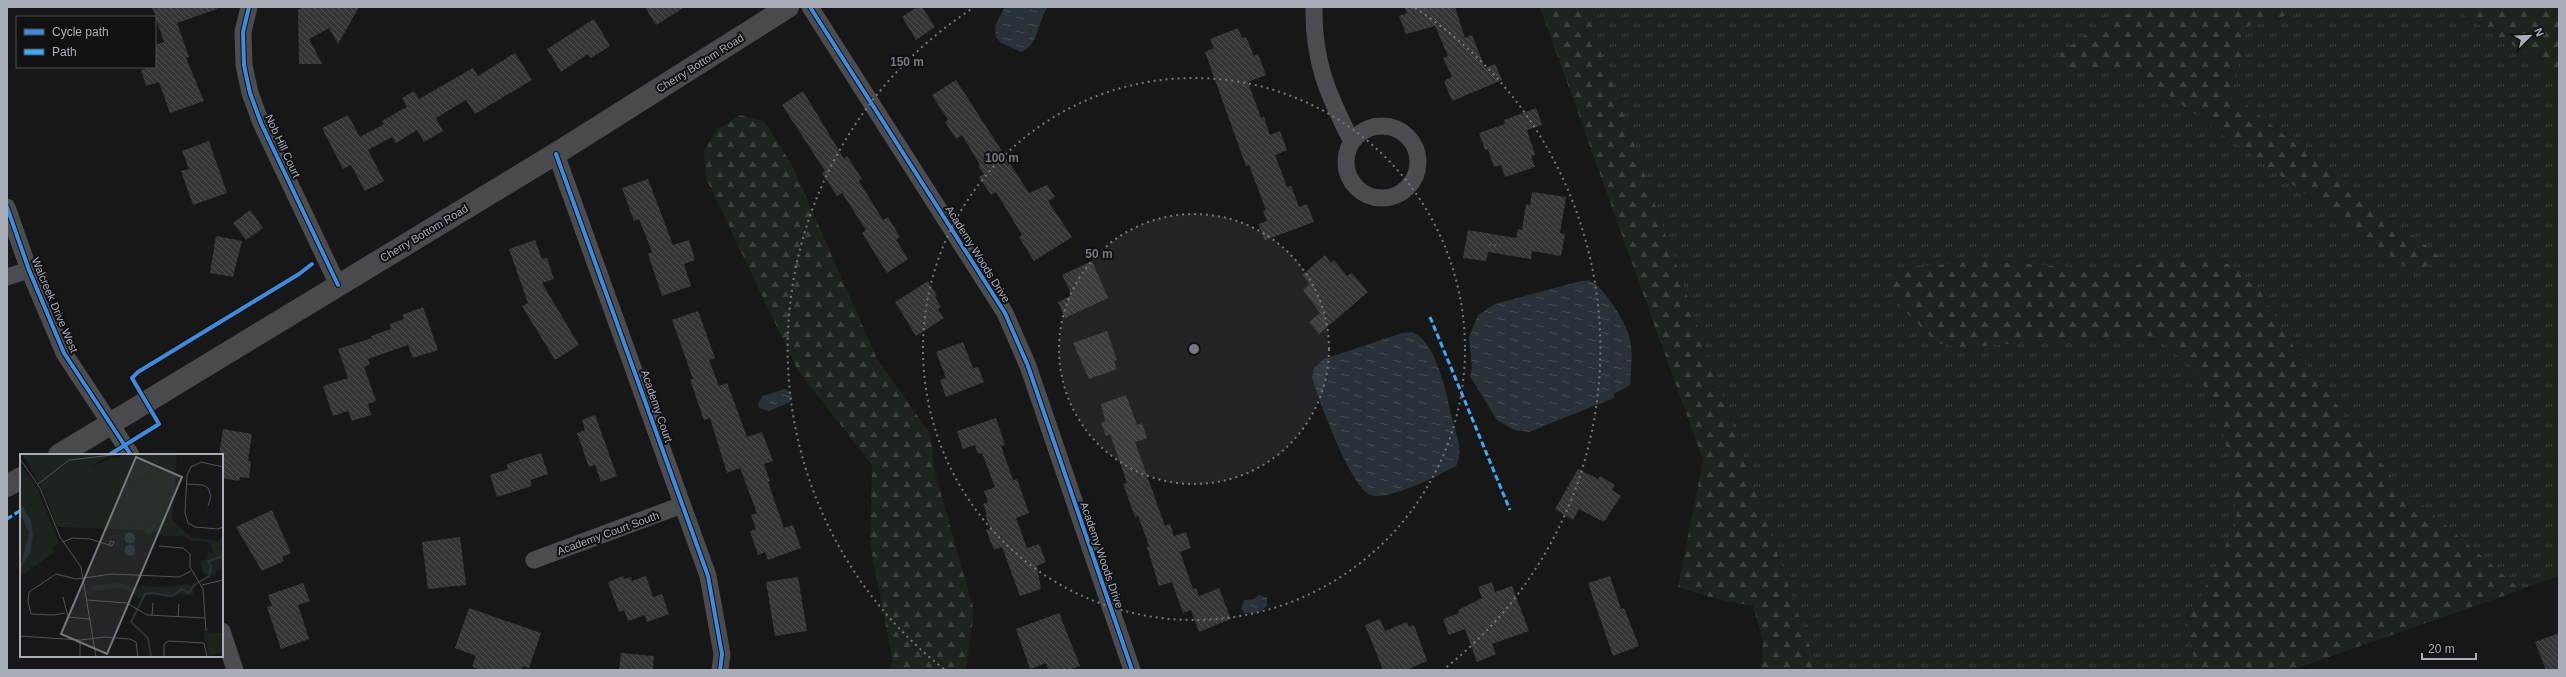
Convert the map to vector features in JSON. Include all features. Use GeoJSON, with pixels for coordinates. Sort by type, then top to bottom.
{"type":"FeatureCollection","features":[{"type":"Feature","properties":{"kind":"main road","name":"Cherry Bottom Road"},"geometry":{"type":"LineString","coordinates":[[61,454],[556,154],[788,7]]}},
{"type":"Feature","properties":{"kind":"main road"},"geometry":{"type":"LineString","coordinates":[[7,486],[20,479]]}},
{"type":"Feature","properties":{"kind":"street","name":"Nob Hill Court"},"geometry":{"type":"LineString","coordinates":[[249,7],[244,32],[244,65],[250,94],[261,123],[338,285]]}},
{"type":"Feature","properties":{"kind":"street","name":"Academy Woods Drive"},"geometry":{"type":"LineString","coordinates":[[810,7],[1005,313],[1028,366],[1132,670]]}},
{"type":"Feature","properties":{"kind":"street"},"geometry":{"type":"LineString","coordinates":[[1314,7],[1314,36],[1327,92],[1352,142],[1346,162],[1347,172],[1358,189],[1377,198],[1387,198],[1406,190],[1417,173],[1417,152],[1410,139],[1398,129],[1378,126],[1368,129],[1352,142]]}},
{"type":"Feature","properties":{"kind":"street","name":"Academy Court"},"geometry":{"type":"LineString","coordinates":[[556,154],[708,576],[722,654],[720,670]]}},
{"type":"Feature","properties":{"kind":"street","name":"Walcreek Drive West"},"geometry":{"type":"LineString","coordinates":[[7,208],[29,270],[64,353],[130,454]]}},
{"type":"Feature","properties":{"kind":"street"},"geometry":{"type":"LineString","coordinates":[[7,277],[29,270]]}},
{"type":"Feature","properties":{"kind":"street","name":"Academy Court South"},"geometry":{"type":"LineString","coordinates":[[534,560],[682,505]]}},
{"type":"Feature","properties":{"kind":"street"},"geometry":{"type":"LineString","coordinates":[[223,634],[235,670]]}},
{"type":"Feature","properties":{"kind":"path"},"geometry":{"type":"LineString","coordinates":[[1489,245],[1502,246]]}},
{"type":"Feature","properties":{"kind":"green space"},"geometry":{"type":"Polygon","coordinates":[[[1540,7],[1586,7],[1818,670],[1761,670],[1763,640],[1753,606],[1716,599],[1678,587],[1703,460],[1540,7]]]}},
{"type":"Feature","properties":{"kind":"green space"},"geometry":{"type":"Polygon","coordinates":[[[1586,7],[2155,7],[2127,14],[2100,25],[2059,54],[2066,71],[2134,70],[2415,273],[2439,257],[2232,94],[2247,26],[2319,7],[2451,7],[2559,74],[2559,576],[2291,670],[1818,670],[1586,7]]]}},
{"type":"Feature","properties":{"kind":"green space"},"geometry":{"type":"Polygon","coordinates":[[[2155,7],[2319,7],[2248,26],[2232,94],[2440,257],[2415,273],[2134,70],[2066,71],[2059,54],[2100,25],[2127,14],[2155,7]]]}},
{"type":"Feature","properties":{"kind":"green space"},"geometry":{"type":"Polygon","coordinates":[[[2451,7],[2559,7],[2559,74],[2451,7]]]}},
{"type":"Feature","properties":{"kind":"green space"},"geometry":{"type":"Polygon","coordinates":[[[740,115],[764,121],[792,165],[877,359],[931,435],[934,469],[974,611],[966,670],[890,670],[893,661],[870,544],[872,465],[797,369],[706,178],[704,151],[718,129],[740,115]]]}},
{"type":"Feature","properties":{"kind":"green space"},"geometry":{"type":"Polygon","coordinates":[[[2207,257],[2236,267],[2258,288],[2297,352],[2395,482],[2521,590],[2291,670],[2196,670],[2187,618],[2202,594],[2237,522],[2229,460],[2217,405],[2190,366],[2154,336],[2085,337],[1964,348],[1937,343],[1901,307],[1887,281],[1899,268],[1986,261],[2085,268],[2127,267],[2174,258],[2207,257]]]}},
{"type":"Feature","properties":{"kind":"water"},"geometry":{"type":"Polygon","coordinates":[[[1005,7],[1048,7],[1044,13],[1032,44],[1021,52],[1001,43],[996,37],[995,26],[1005,7]]]}},
{"type":"Feature","properties":{"kind":"water"},"geometry":{"type":"Polygon","coordinates":[[[1581,281],[1590,281],[1601,290],[1608,298],[1625,325],[1630,339],[1632,362],[1630,385],[1614,394],[1614,398],[1529,432],[1514,430],[1497,420],[1470,376],[1472,367],[1469,337],[1478,315],[1495,304],[1581,281]]]}},
{"type":"Feature","properties":{"kind":"water"},"geometry":{"type":"Polygon","coordinates":[[[1412,332],[1420,337],[1427,345],[1439,368],[1458,440],[1458,460],[1456,466],[1414,486],[1389,494],[1379,496],[1371,495],[1363,489],[1354,477],[1336,442],[1312,377],[1314,368],[1324,359],[1402,333],[1412,332]]]}},
{"type":"Feature","properties":{"kind":"water"},"geometry":{"type":"Polygon","coordinates":[[[785,389],[790,392],[792,398],[790,402],[769,411],[759,408],[758,403],[763,396],[785,389]]]}},
{"type":"Feature","properties":{"kind":"water"},"geometry":{"type":"Polygon","coordinates":[[[1259,595],[1267,598],[1267,606],[1258,613],[1244,613],[1241,609],[1244,600],[1254,599],[1259,595]]]}},
{"type":"Feature","properties":{"kind":"building"},"geometry":{"type":"Polygon","coordinates":[[[152,7],[217,7],[217,9],[177,23],[189,57],[186,58],[204,101],[170,113],[159,82],[146,86],[141,70],[156,68],[156,45],[164,42],[152,7]]]}},
{"type":"Feature","properties":{"kind":"building"},"geometry":{"type":"Polygon","coordinates":[[[304,7],[359,7],[338,44],[329,28],[309,39],[322,64],[299,64],[298,10],[304,7]]]}},
{"type":"Feature","properties":{"kind":"building"},"geometry":{"type":"Polygon","coordinates":[[[645,7],[685,7],[656,25],[645,7]]]}},
{"type":"Feature","properties":{"kind":"building"},"geometry":{"type":"Polygon","coordinates":[[[917,7],[922,7],[935,27],[916,40],[902,17],[917,7]]]}},
{"type":"Feature","properties":{"kind":"building"},"geometry":{"type":"Polygon","coordinates":[[[1404,7],[1455,7],[1465,38],[1472,35],[1485,68],[1495,64],[1502,80],[1452,101],[1444,81],[1452,77],[1443,58],[1448,56],[1435,26],[1406,34],[1399,16],[1407,13],[1404,7]]]}},
{"type":"Feature","properties":{"kind":"building"},"geometry":{"type":"Polygon","coordinates":[[[594,19],[610,46],[591,58],[588,54],[561,72],[547,49],[594,19]]]}},
{"type":"Feature","properties":{"kind":"building"},"geometry":{"type":"Polygon","coordinates":[[[1238,28],[1242,38],[1246,37],[1254,56],[1258,54],[1266,75],[1248,82],[1261,118],[1264,117],[1270,135],[1280,131],[1287,150],[1275,155],[1287,187],[1291,186],[1299,207],[1307,204],[1314,222],[1265,240],[1258,224],[1267,221],[1263,211],[1266,210],[1249,165],[1246,166],[1205,52],[1214,48],[1210,39],[1238,28]]]}},
{"type":"Feature","properties":{"kind":"building"},"geometry":{"type":"Polygon","coordinates":[[[515,53],[532,80],[475,114],[466,100],[436,118],[443,131],[424,142],[417,130],[396,143],[392,137],[368,150],[384,181],[365,191],[351,165],[343,169],[322,128],[348,115],[360,137],[384,124],[382,121],[407,107],[402,98],[414,91],[419,99],[473,68],[478,76],[515,53]]]}},
{"type":"Feature","properties":{"kind":"building"},"geometry":{"type":"Polygon","coordinates":[[[956,80],[1029,193],[1047,185],[1055,197],[1048,201],[1072,237],[1034,261],[1019,237],[1022,235],[996,192],[991,195],[979,177],[984,174],[978,166],[980,165],[962,135],[956,139],[945,122],[948,120],[932,95],[956,80]]]}},
{"type":"Feature","properties":{"kind":"building"},"geometry":{"type":"Polygon","coordinates":[[[803,91],[844,159],[847,156],[862,179],[859,181],[883,220],[888,217],[900,237],[896,240],[908,259],[887,273],[862,233],[866,230],[842,193],[837,196],[822,173],[825,171],[782,105],[803,91]]]}},
{"type":"Feature","properties":{"kind":"building"},"geometry":{"type":"Polygon","coordinates":[[[1536,108],[1542,125],[1527,130],[1535,155],[1531,156],[1535,167],[1505,177],[1501,165],[1494,167],[1488,149],[1485,150],[1479,133],[1505,124],[1504,120],[1536,108]]]}},
{"type":"Feature","properties":{"kind":"building"},"geometry":{"type":"Polygon","coordinates":[[[209,141],[227,193],[193,205],[181,171],[189,169],[182,151],[209,141]]]}},
{"type":"Feature","properties":{"kind":"building"},"geometry":{"type":"Polygon","coordinates":[[[648,179],[673,245],[689,240],[695,260],[684,264],[691,286],[662,296],[648,254],[652,252],[639,219],[634,221],[622,188],[648,179]]]}},
{"type":"Feature","properties":{"kind":"building"},"geometry":{"type":"Polygon","coordinates":[[[1532,192],[1566,197],[1560,233],[1565,234],[1561,256],[1532,251],[1531,259],[1488,252],[1486,261],[1463,258],[1468,230],[1516,238],[1518,229],[1522,230],[1526,204],[1530,205],[1532,192]]]}},
{"type":"Feature","properties":{"kind":"building"},"geometry":{"type":"Polygon","coordinates":[[[250,210],[263,228],[246,240],[233,223],[250,210]]]}},
{"type":"Feature","properties":{"kind":"building"},"geometry":{"type":"Polygon","coordinates":[[[216,236],[242,241],[233,277],[210,273],[216,236]]]}},
{"type":"Feature","properties":{"kind":"building"},"geometry":{"type":"Polygon","coordinates":[[[535,240],[542,259],[547,258],[554,279],[542,283],[579,345],[555,360],[522,306],[528,303],[509,249],[535,240]]]}},
{"type":"Feature","properties":{"kind":"building"},"geometry":{"type":"Polygon","coordinates":[[[1325,255],[1331,263],[1334,260],[1347,276],[1352,273],[1368,292],[1319,334],[1309,322],[1320,313],[1303,290],[1310,284],[1302,275],[1325,255]]]}},
{"type":"Feature","properties":{"kind":"building"},"geometry":{"type":"Polygon","coordinates":[[[1092,261],[1108,298],[1065,318],[1058,302],[1072,295],[1062,275],[1092,261]]]}},
{"type":"Feature","properties":{"kind":"building"},"geometry":{"type":"Polygon","coordinates":[[[928,281],[937,296],[935,297],[941,307],[938,309],[944,318],[916,336],[895,302],[928,281]]]}},
{"type":"Feature","properties":{"kind":"building"},"geometry":{"type":"Polygon","coordinates":[[[423,307],[438,350],[413,358],[408,345],[368,359],[370,365],[364,367],[376,401],[368,404],[371,415],[352,421],[348,411],[333,416],[323,386],[348,378],[338,349],[372,338],[371,336],[391,329],[390,324],[404,319],[402,315],[423,307]]]}},
{"type":"Feature","properties":{"kind":"building"},"geometry":{"type":"Polygon","coordinates":[[[698,311],[715,358],[709,360],[719,386],[727,383],[747,437],[762,432],[773,461],[764,464],[770,481],[768,482],[784,528],[793,525],[801,548],[768,560],[765,552],[758,555],[750,531],[756,529],[751,515],[757,513],[740,468],[727,473],[710,418],[704,420],[690,380],[693,379],[672,320],[698,311]]]}},
{"type":"Feature","properties":{"kind":"building"},"geometry":{"type":"Polygon","coordinates":[[[1107,331],[1117,360],[1114,361],[1117,369],[1089,379],[1073,343],[1107,331]]]}},
{"type":"Feature","properties":{"kind":"building"},"geometry":{"type":"Polygon","coordinates":[[[963,342],[973,368],[978,367],[984,382],[946,397],[940,380],[946,378],[936,352],[963,342]]]}},
{"type":"Feature","properties":{"kind":"building"},"geometry":{"type":"Polygon","coordinates":[[[1126,395],[1137,425],[1142,423],[1147,438],[1135,442],[1165,526],[1170,524],[1174,536],[1186,532],[1191,548],[1180,552],[1193,589],[1196,588],[1199,596],[1219,588],[1231,619],[1199,632],[1191,610],[1183,613],[1172,582],[1159,586],[1147,547],[1149,546],[1138,516],[1135,517],[1123,484],[1127,483],[1110,434],[1106,436],[1101,423],[1105,421],[1101,404],[1126,395]]]}},
{"type":"Feature","properties":{"kind":"building"},"geometry":{"type":"Polygon","coordinates":[[[595,415],[617,476],[601,482],[595,465],[589,467],[577,433],[585,430],[582,420],[595,415]]]}},
{"type":"Feature","properties":{"kind":"building"},"geometry":{"type":"Polygon","coordinates":[[[996,418],[1005,445],[1001,446],[1013,480],[1017,479],[1029,513],[1016,518],[1027,548],[1039,544],[1046,562],[1037,566],[1041,589],[1020,596],[1002,547],[994,550],[986,530],[991,529],[985,515],[987,514],[983,504],[988,502],[984,491],[995,487],[982,453],[978,454],[975,445],[963,449],[957,431],[996,418]]]}},
{"type":"Feature","properties":{"kind":"building"},"geometry":{"type":"Polygon","coordinates":[[[223,429],[252,434],[248,461],[251,462],[249,478],[240,477],[239,481],[223,478],[223,454],[219,454],[223,429]]]}},
{"type":"Feature","properties":{"kind":"building"},"geometry":{"type":"Polygon","coordinates":[[[541,453],[548,474],[530,480],[532,486],[497,497],[490,475],[508,469],[507,464],[541,453]]]}},
{"type":"Feature","properties":{"kind":"building"},"geometry":{"type":"Polygon","coordinates":[[[1578,469],[1598,479],[1600,476],[1615,485],[1612,490],[1621,496],[1604,522],[1579,509],[1573,520],[1555,509],[1578,469]]]}},
{"type":"Feature","properties":{"kind":"building"},"geometry":{"type":"Polygon","coordinates":[[[272,510],[291,553],[282,557],[284,561],[262,571],[236,527],[272,510]]]}},
{"type":"Feature","properties":{"kind":"building"},"geometry":{"type":"Polygon","coordinates":[[[460,537],[466,585],[428,589],[422,542],[460,537]]]}},
{"type":"Feature","properties":{"kind":"building"},"geometry":{"type":"Polygon","coordinates":[[[623,576],[624,579],[631,577],[632,581],[646,576],[653,597],[662,594],[669,614],[647,622],[645,615],[628,621],[624,610],[619,612],[608,582],[623,576]]]}},
{"type":"Feature","properties":{"kind":"building"},"geometry":{"type":"Polygon","coordinates":[[[1610,576],[1621,609],[1624,608],[1639,646],[1613,656],[1588,583],[1610,576]]]}},
{"type":"Feature","properties":{"kind":"building"},"geometry":{"type":"Polygon","coordinates":[[[798,577],[807,631],[775,636],[766,582],[798,577]]]}},
{"type":"Feature","properties":{"kind":"building"},"geometry":{"type":"Polygon","coordinates":[[[1492,582],[1495,592],[1512,586],[1529,631],[1492,644],[1496,654],[1477,662],[1465,629],[1449,635],[1443,619],[1459,613],[1458,610],[1482,598],[1478,587],[1492,582]]]}},
{"type":"Feature","properties":{"kind":"building"},"geometry":{"type":"Polygon","coordinates":[[[303,583],[310,601],[298,605],[309,639],[281,649],[267,607],[272,606],[268,595],[303,583]]]}},
{"type":"Feature","properties":{"kind":"building"},"geometry":{"type":"Polygon","coordinates":[[[469,608],[541,633],[529,668],[523,666],[521,670],[482,670],[472,667],[476,656],[455,648],[469,608]]]}},
{"type":"Feature","properties":{"kind":"building"},"geometry":{"type":"Polygon","coordinates":[[[1059,613],[1080,666],[1068,670],[1048,670],[1046,663],[1030,669],[1016,629],[1059,613]]]}},
{"type":"Feature","properties":{"kind":"building"},"geometry":{"type":"Polygon","coordinates":[[[1380,619],[1385,631],[1407,622],[1409,627],[1414,625],[1427,661],[1406,670],[1383,670],[1365,625],[1380,619]]]}},
{"type":"Feature","properties":{"kind":"building"},"geometry":{"type":"Polygon","coordinates":[[[2559,633],[2559,670],[2546,670],[2535,642],[2559,633]]]}},
{"type":"Feature","properties":{"kind":"building"},"geometry":{"type":"Polygon","coordinates":[[[621,653],[654,656],[653,670],[619,670],[621,653]]]}},
{"type":"Feature","properties":{"kind":"marked path"},"geometry":{"type":"LineString","coordinates":[[1430,317],[1510,510]]}},
{"type":"Feature","properties":{"kind":"marked path"},"geometry":{"type":"LineString","coordinates":[[7,519],[20,511]]}},
{"type":"Feature","properties":{"kind":"cycle path"},"geometry":{"type":"LineString","coordinates":[[249,7],[243,32],[244,65],[250,93],[261,123],[338,285]]}},
{"type":"Feature","properties":{"kind":"cycle path"},"geometry":{"type":"LineString","coordinates":[[810,7],[1005,313],[1028,366],[1132,670]]}},
{"type":"Feature","properties":{"kind":"cycle path"},"geometry":{"type":"LineString","coordinates":[[556,154],[708,576],[722,654],[720,670]]}},
{"type":"Feature","properties":{"kind":"cycle path"},"geometry":{"type":"LineString","coordinates":[[7,207],[29,270],[64,353],[130,454]]}},
{"type":"Feature","properties":{"kind":"cycle path"},"geometry":{"type":"LineString","coordinates":[[111,454],[159,424],[132,378],[138,372],[299,274],[312,264]]}}]}
